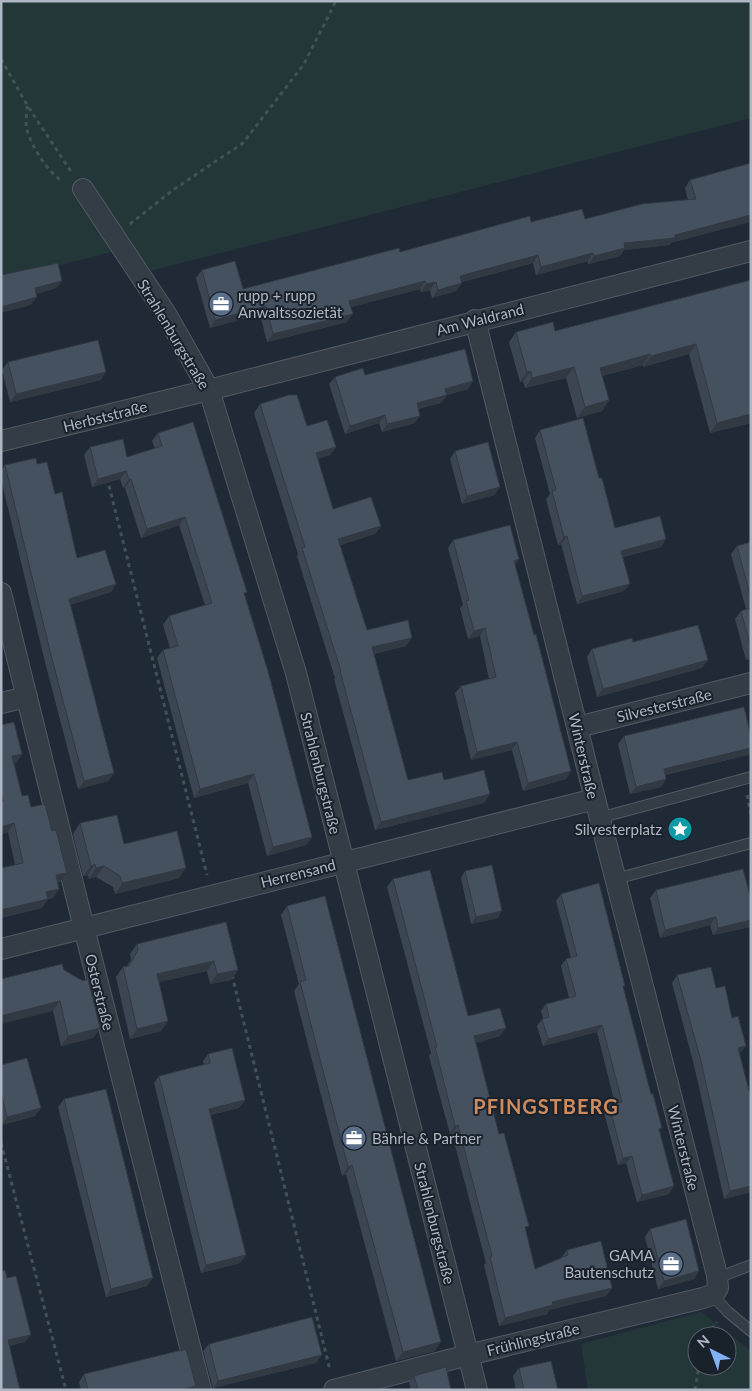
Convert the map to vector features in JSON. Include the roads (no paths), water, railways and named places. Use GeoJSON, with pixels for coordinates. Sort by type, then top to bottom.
{"type":"FeatureCollection","features":[{"type":"Feature","properties":{"kind":"street","name":"Strahlenburgstraße"},"geometry":{"type":"LineString","coordinates":[[83,189],[166,314],[209,390],[296,673],[477,1390]]}},
{"type":"Feature","properties":{"kind":"street","name":"Am Waldrand"},"geometry":{"type":"LineString","coordinates":[[209,390],[475,320],[751,251]]}},
{"type":"Feature","properties":{"kind":"street","name":"Winterstraße"},"geometry":{"type":"LineString","coordinates":[[475,320],[578,727],[714,1286]]}},
{"type":"Feature","properties":{"kind":"street","name":"Herbststraße"},"geometry":{"type":"LineString","coordinates":[[1,441],[209,390]]}},
{"type":"Feature","properties":{"kind":"street","name":"Osterstraße"},"geometry":{"type":"LineString","coordinates":[[1,593],[201,1390]]}},
{"type":"Feature","properties":{"kind":"street","name":"Silvesterstraße"},"geometry":{"type":"LineString","coordinates":[[578,727],[751,683]]}},
{"type":"Feature","properties":{"kind":"street"},"geometry":{"type":"LineString","coordinates":[[1,703],[27,697]]}},
{"type":"Feature","properties":{"kind":"street","name":"Herrensand"},"geometry":{"type":"LineString","coordinates":[[1,949],[344,862],[597,809]]}},
{"type":"Feature","properties":{"kind":"street","name":"Frühlingstraße"},"geometry":{"type":"LineString","coordinates":[[334,1390],[468,1355],[714,1286]]}},
{"type":"Feature","properties":{"kind":"lane"},"geometry":{"type":"LineString","coordinates":[[597,809],[751,777]]}},
{"type":"Feature","properties":{"kind":"lane"},"geometry":{"type":"LineString","coordinates":[[615,879],[751,843]]}},
{"type":"Feature","properties":{"kind":"lane"},"geometry":{"type":"LineString","coordinates":[[751,1265],[714,1286],[728,1312],[751,1331]]}},
{"type":"Feature","properties":{"kind":"place","name":"rupp + rupp Anwaltssozietät"},"geometry":{"type":"Point","coordinates":[221,304]}},
{"type":"Feature","properties":{"kind":"place","name":"Silvesterplatz"},"geometry":{"type":"Point","coordinates":[680,829]}},
{"type":"Feature","properties":{"kind":"place","name":"Bährle & Partner"},"geometry":{"type":"Point","coordinates":[354,1138]}},
{"type":"Feature","properties":{"kind":"place","name":"GAMA Bautenschutz"},"geometry":{"type":"Point","coordinates":[671,1264]}},
{"type":"Feature","properties":{"kind":"district","name":"PFINGSTBERG"},"geometry":{"type":"Point","coordinates":[546,1106]}}]}
